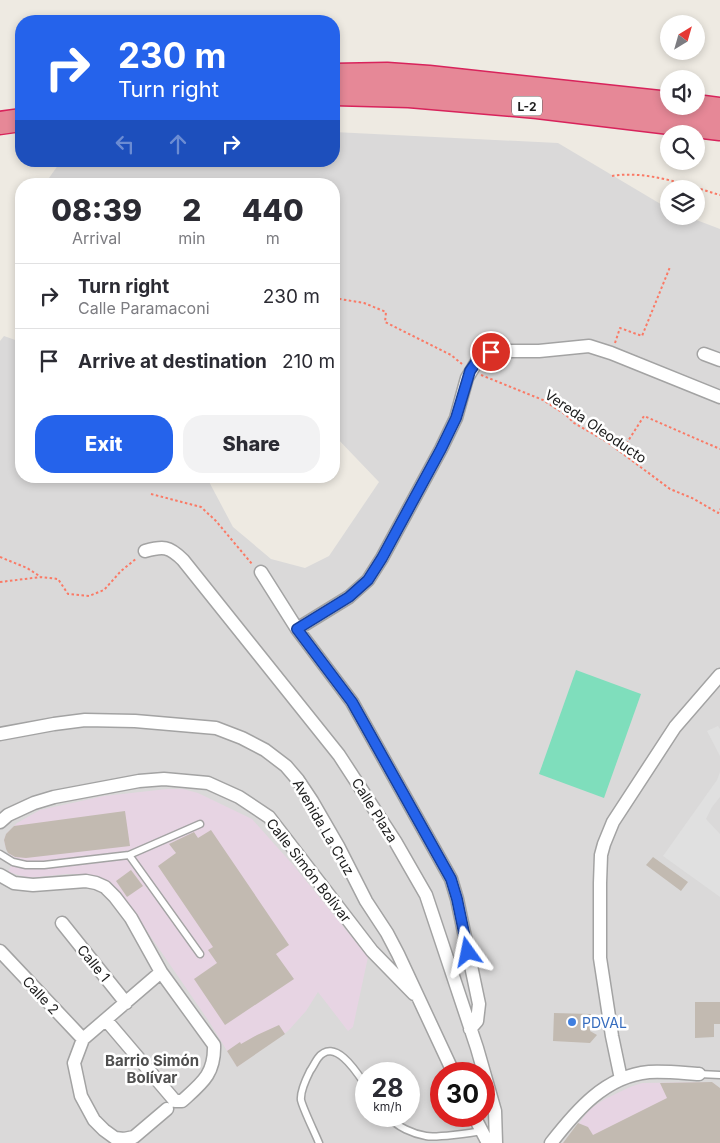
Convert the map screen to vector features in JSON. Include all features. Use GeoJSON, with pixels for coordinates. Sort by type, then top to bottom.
{"type":"FeatureCollection","features":[{"type":"Feature","properties":{"kind":"highway","name":"L-2"},"geometry":{"type":"LineString","coordinates":[[340,75],[388,74],[429,77],[660,102]]}},
{"type":"Feature","properties":{"kind":"highway","name":"L-2"},"geometry":{"type":"LineString","coordinates":[[340,94],[419,96],[537,107],[720,129]]}},
{"type":"Feature","properties":{"kind":"highway"},"geometry":{"type":"LineString","coordinates":[[705,107],[720,109]]}},
{"type":"Feature","properties":{"kind":"highway"},"geometry":{"type":"LineString","coordinates":[[0,123],[15,121]]}},
{"type":"Feature","properties":{"kind":"highway"},"geometry":{"type":"LineString","coordinates":[[0,138],[15,137]]}},
{"type":"Feature","properties":{"kind":"street"},"geometry":{"type":"LineString","coordinates":[[297,629],[349,597],[368,580],[413,503],[445,441],[456,418],[470,371],[479,358],[491,352],[589,346],[720,396]]}},
{"type":"Feature","properties":{"kind":"street"},"geometry":{"type":"LineString","coordinates":[[704,354],[720,360]]}},
{"type":"Feature","properties":{"kind":"street","name":"Calle Plaza"},"geometry":{"type":"LineString","coordinates":[[145,551],[161,547],[174,552],[183,560],[344,762],[395,841],[426,895],[495,1111],[496,1143]]}},
{"type":"Feature","properties":{"kind":"street"},"geometry":{"type":"LineString","coordinates":[[261,572],[297,629],[352,702],[451,879],[479,1004],[477,1021],[470,1029]]}},
{"type":"Feature","properties":{"kind":"street"},"geometry":{"type":"LineString","coordinates":[[621,1079],[612,1036],[600,958],[600,883],[604,844],[613,822],[675,727],[720,675]]}},
{"type":"Feature","properties":{"kind":"street","name":"Avenida La Cruz"},"geometry":{"type":"LineString","coordinates":[[0,734],[77,721],[135,721],[216,728],[242,738],[265,750],[286,766],[312,801],[366,901],[387,933],[448,1062]]}},
{"type":"Feature","properties":{"kind":"street","name":"Calle Simón Bolívar"},"geometry":{"type":"LineString","coordinates":[[0,822],[17,811],[54,797],[139,780],[164,779],[208,783],[240,797],[268,818],[372,951],[420,1001]]}},
{"type":"Feature","properties":{"kind":"street"},"geometry":{"type":"LineString","coordinates":[[0,875],[14,883],[33,885],[86,881],[104,887],[115,897],[131,918],[161,972],[214,1045],[215,1059],[210,1072],[202,1083],[182,1101],[171,1105],[134,1137],[115,1138],[94,1120],[81,1096],[74,1063],[83,1039],[161,972]]}},
{"type":"Feature","properties":{"kind":"street","name":"Calle 1"},"geometry":{"type":"LineString","coordinates":[[62,923],[126,1003]]}},
{"type":"Feature","properties":{"kind":"street","name":"Calle 2"},"geometry":{"type":"LineString","coordinates":[[0,951],[83,1039]]}},
{"type":"Feature","properties":{"kind":"street"},"geometry":{"type":"LineString","coordinates":[[106,1020],[171,1105]]}},
{"type":"Feature","properties":{"kind":"street"},"geometry":{"type":"LineString","coordinates":[[551,1143],[578,1111],[600,1091],[621,1079],[649,1072],[699,1074]]}},
{"type":"Feature","properties":{"kind":"street"},"geometry":{"type":"LineString","coordinates":[[480,1127],[488,1143]]}},
{"type":"Feature","properties":{"kind":"lane"},"geometry":{"type":"LineString","coordinates":[[0,854],[13,862],[26,865],[44,865],[129,855],[200,824]]}},
{"type":"Feature","properties":{"kind":"lane"},"geometry":{"type":"LineString","coordinates":[[129,855],[200,954]]}},
{"type":"Feature","properties":{"kind":"lane"},"geometry":{"type":"LineString","coordinates":[[319,1143],[301,1100],[305,1081],[318,1058],[323,1053],[330,1052],[342,1056],[355,1070]]}},
{"type":"Feature","properties":{"kind":"lane"},"geometry":{"type":"LineString","coordinates":[[699,1074],[720,1075]]}},
{"type":"Feature","properties":{"kind":"lane"},"geometry":{"type":"LineString","coordinates":[[403,1127],[428,1137],[482,1130]]}},
{"type":"Feature","properties":{"kind":"path"},"geometry":{"type":"LineString","coordinates":[[612,176],[626,174],[662,179],[720,195]]}},
{"type":"Feature","properties":{"kind":"path"},"geometry":{"type":"LineString","coordinates":[[611,353],[620,328],[642,336],[670,267]]}},
{"type":"Feature","properties":{"kind":"path","name":"Vereda Oleoducto"},"geometry":{"type":"LineString","coordinates":[[340,299],[364,303],[386,312],[385,322],[451,355],[470,371],[543,400],[566,415],[574,423],[621,452],[670,489],[692,498],[718,513],[720,510]]}},
{"type":"Feature","properties":{"kind":"path"},"geometry":{"type":"LineString","coordinates":[[621,452],[644,416],[720,449]]}},
{"type":"Feature","properties":{"kind":"path"},"geometry":{"type":"LineString","coordinates":[[151,494],[201,507],[216,521],[246,559],[261,572]]}},
{"type":"Feature","properties":{"kind":"path"},"geometry":{"type":"LineString","coordinates":[[0,582],[41,577],[58,579],[68,594],[89,596],[104,590],[121,571],[145,551]]}},
{"type":"Feature","properties":{"kind":"path"},"geometry":{"type":"LineString","coordinates":[[0,558],[27,568],[41,577]]}},
{"type":"Feature","properties":{"kind":"shaded area"},"geometry":{"type":"Polygon","coordinates":[[[340,132],[558,143],[660,204],[660,225],[705,225],[705,223],[720,229],[720,1143],[0,1143],[0,341],[4,336],[15,340],[15,483],[210,483],[233,527],[271,559],[305,568],[329,556],[379,482],[340,441],[340,178],[49,178],[57,167],[340,167],[340,132]]]}},
{"type":"Feature","properties":{"kind":"shaded area"},"geometry":{"type":"Polygon","coordinates":[[[718,726],[720,729],[720,756],[707,731],[718,726]]]}},
{"type":"Feature","properties":{"kind":"shaded area"},"geometry":{"type":"Polygon","coordinates":[[[720,772],[720,797],[706,819],[720,834],[720,897],[663,856],[717,780],[720,772]]]}},
{"type":"Feature","properties":{"kind":"shaded area"},"geometry":{"type":"Polygon","coordinates":[[[183,789],[198,793],[252,819],[294,866],[368,957],[353,1027],[348,1031],[318,992],[306,1011],[288,1031],[237,1067],[208,1020],[120,892],[104,880],[85,874],[29,878],[8,872],[15,858],[6,849],[4,840],[6,834],[17,823],[40,810],[104,796],[183,789]]]}},
{"type":"Feature","properties":{"kind":"shaded area"},"geometry":{"type":"Polygon","coordinates":[[[712,1082],[720,1088],[720,1143],[563,1143],[590,1109],[605,1099],[630,1087],[642,1083],[712,1082]]]}},
{"type":"Feature","properties":{"kind":"green space"},"geometry":{"type":"Polygon","coordinates":[[[576,670],[641,694],[604,798],[539,774],[576,670]]]}},
{"type":"Feature","properties":{"kind":"building"},"geometry":{"type":"Polygon","coordinates":[[[125,811],[130,846],[26,858],[15,857],[8,853],[6,849],[4,840],[6,834],[14,826],[125,811]]]}},
{"type":"Feature","properties":{"kind":"building"},"geometry":{"type":"Polygon","coordinates":[[[211,830],[289,945],[276,954],[294,979],[225,1025],[194,979],[217,963],[208,950],[213,947],[158,866],[176,853],[169,844],[194,832],[198,838],[211,830]]]}},
{"type":"Feature","properties":{"kind":"building"},"geometry":{"type":"Polygon","coordinates":[[[653,857],[688,882],[681,891],[646,865],[653,857]]]}},
{"type":"Feature","properties":{"kind":"building"},"geometry":{"type":"Polygon","coordinates":[[[131,870],[143,886],[127,897],[116,881],[131,870]]]}},
{"type":"Feature","properties":{"kind":"building"},"geometry":{"type":"Polygon","coordinates":[[[695,1002],[720,1002],[720,1024],[714,1024],[714,1037],[695,1038],[695,1002]]]}},
{"type":"Feature","properties":{"kind":"building","name":"PDVAL"},"geometry":{"type":"Polygon","coordinates":[[[554,1013],[591,1014],[590,1031],[597,1035],[590,1043],[553,1041],[554,1013]]]}},
{"type":"Feature","properties":{"kind":"building"},"geometry":{"type":"Polygon","coordinates":[[[279,1025],[285,1034],[237,1067],[227,1051],[240,1042],[241,1044],[279,1025]]]}},
{"type":"Feature","properties":{"kind":"building"},"geometry":{"type":"Polygon","coordinates":[[[712,1082],[720,1088],[720,1143],[563,1143],[578,1123],[588,1127],[593,1135],[667,1098],[660,1083],[712,1082]]]}},
{"type":"Feature","properties":{"kind":"place","name":"PDVAL"},"geometry":{"type":"Point","coordinates":[572,1022]}},
{"type":"Feature","properties":{"kind":"district","name":"Barrio Simón Bolívar"},"geometry":{"type":"Point","coordinates":[152,1068]}},
{"type":"Feature","properties":{"kind":"route"},"geometry":{"type":"LineString","coordinates":[[468,952],[451,879],[352,702],[297,629],[349,597],[368,580],[382,558],[441,449],[456,418],[470,371],[479,358],[491,352]]}}]}
